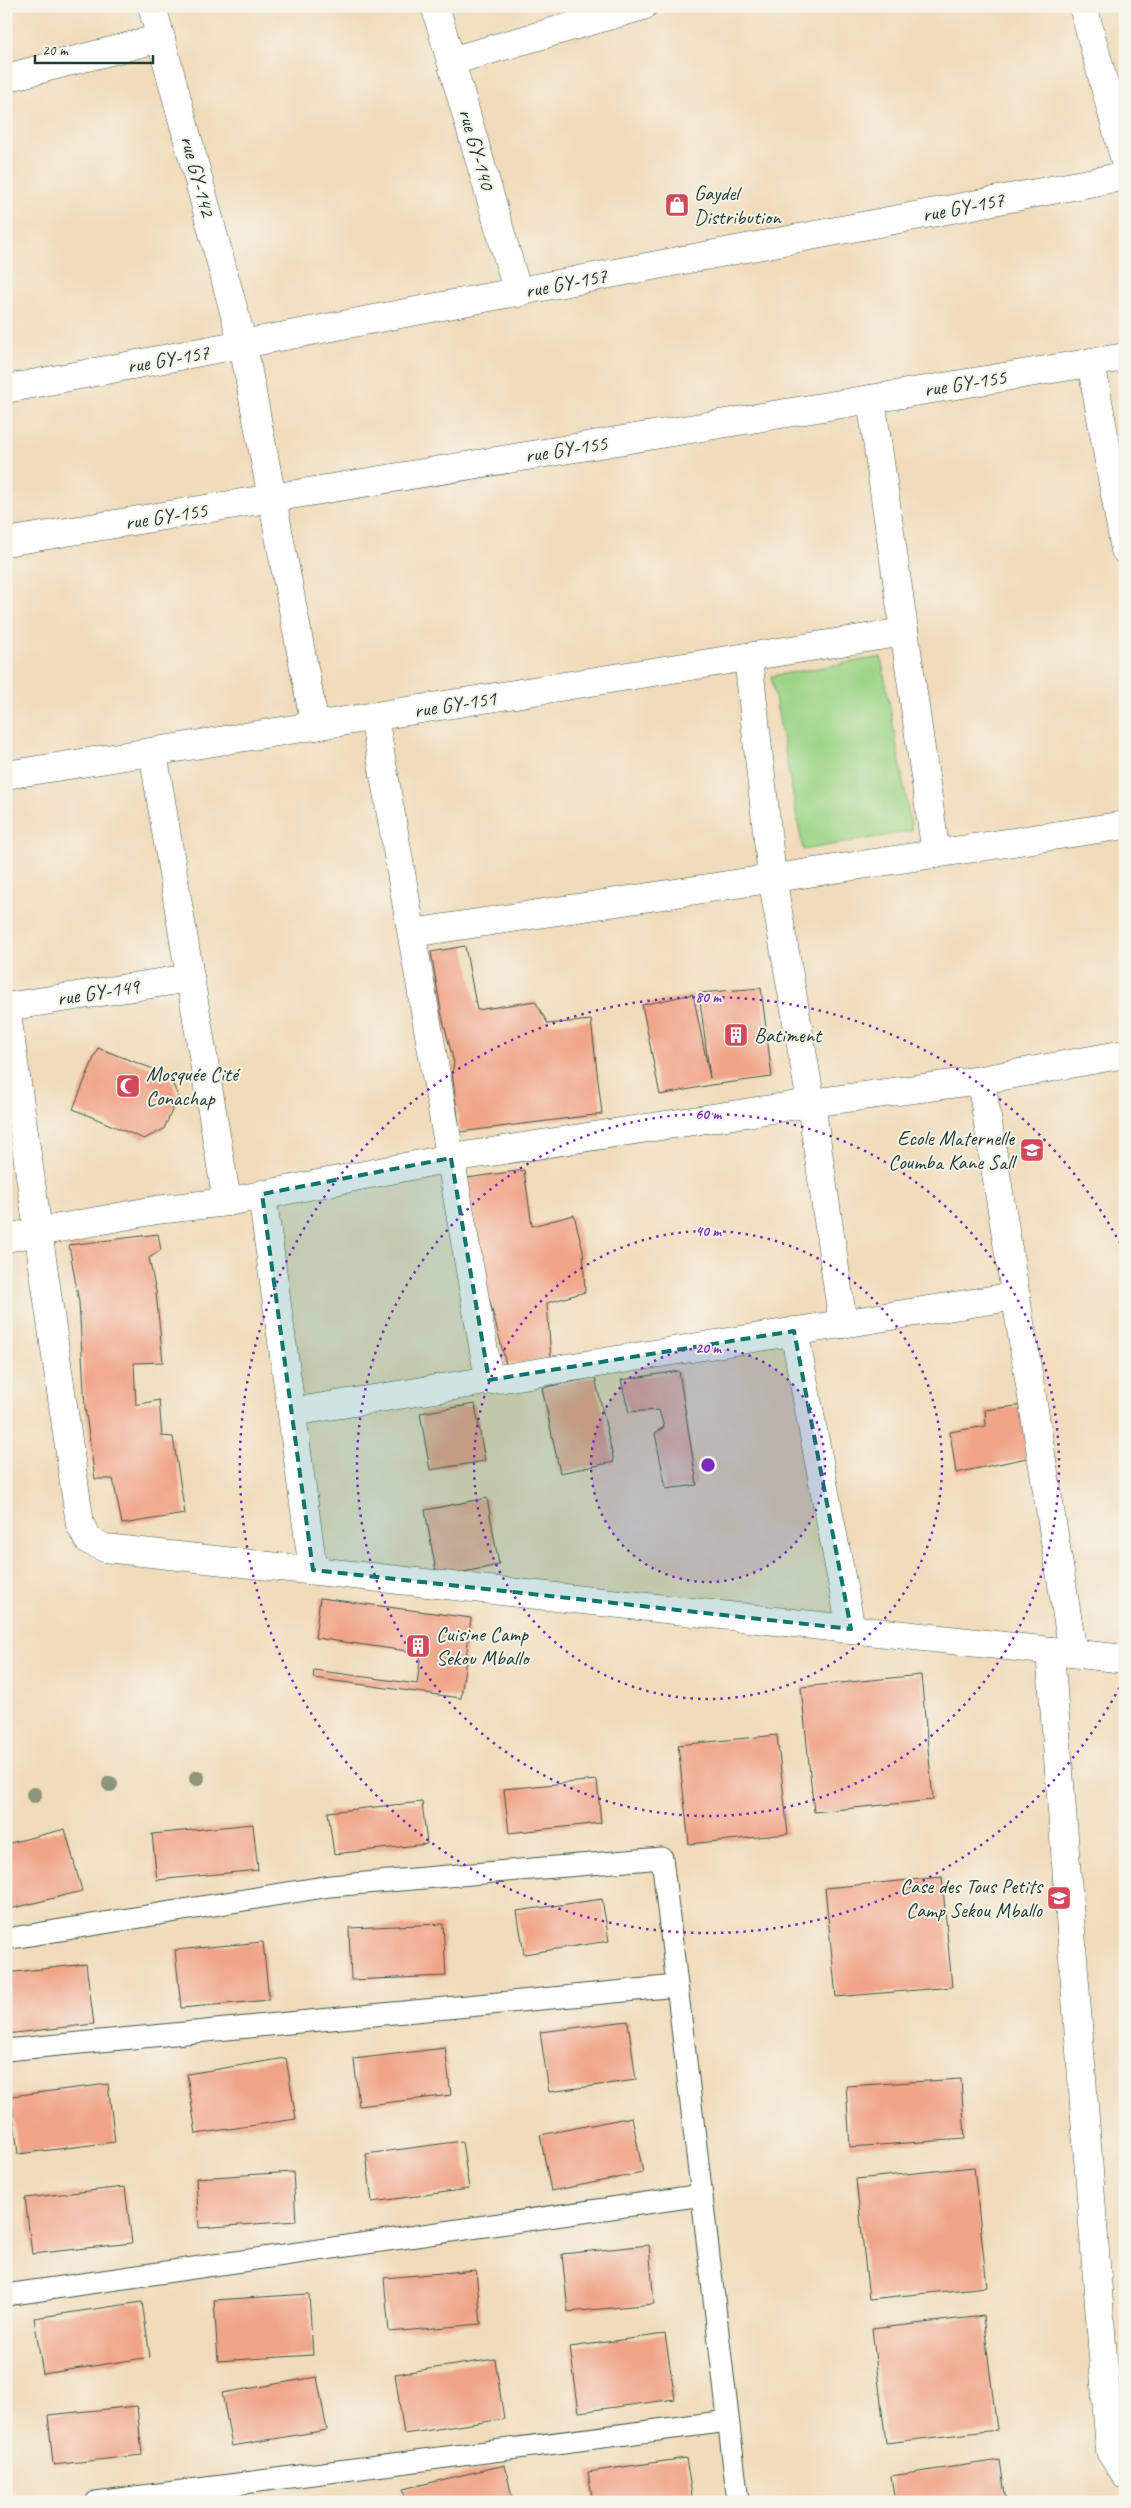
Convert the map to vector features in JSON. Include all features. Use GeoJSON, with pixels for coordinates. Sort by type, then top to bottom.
{"type":"FeatureCollection","features":[{"type":"Feature","properties":{"kind":"street","name":"rue GY-142"},"geometry":{"type":"LineString","coordinates":[[152,6],[243,346],[315,726]]}},
{"type":"Feature","properties":{"kind":"street","name":"rue GY-140"},"geometry":{"type":"LineString","coordinates":[[435,6],[518,292]]}},
{"type":"Feature","properties":{"kind":"street"},"geometry":{"type":"LineString","coordinates":[[451,61],[643,6]]}},
{"type":"Feature","properties":{"kind":"street"},"geometry":{"type":"LineString","coordinates":[[1083,6],[1125,161]]}},
{"type":"Feature","properties":{"kind":"street"},"geometry":{"type":"LineString","coordinates":[[6,78],[161,38]]}},
{"type":"Feature","properties":{"kind":"street","name":"rue GY-157"},"geometry":{"type":"LineString","coordinates":[[6,389],[243,346],[1125,176]]}},
{"type":"Feature","properties":{"kind":"street","name":"rue GY-155"},"geometry":{"type":"LineString","coordinates":[[6,542],[1125,357]]}},
{"type":"Feature","properties":{"kind":"street"},"geometry":{"type":"LineString","coordinates":[[1091,362],[1125,550]]}},
{"type":"Feature","properties":{"kind":"street"},"geometry":{"type":"LineString","coordinates":[[871,399],[936,854]]}},
{"type":"Feature","properties":{"kind":"street","name":"rue GY-151"},"geometry":{"type":"LineString","coordinates":[[6,775],[904,632]]}},
{"type":"Feature","properties":{"kind":"street"},"geometry":{"type":"LineString","coordinates":[[748,657],[772,877],[811,1103],[842,1324]]}},
{"type":"Feature","properties":{"kind":"street"},"geometry":{"type":"LineString","coordinates":[[374,717],[490,1380]]}},
{"type":"Feature","properties":{"kind":"street"},"geometry":{"type":"LineString","coordinates":[[153,752],[227,1202]]}},
{"type":"Feature","properties":{"kind":"street"},"geometry":{"type":"LineString","coordinates":[[412,933],[1125,825]]}},
{"type":"Feature","properties":{"kind":"street","name":"rue GY-149"},"geometry":{"type":"LineString","coordinates":[[6,1007],[190,978]]}},
{"type":"Feature","properties":{"kind":"street"},"geometry":{"type":"LineString","coordinates":[[6,1007],[80,1524],[88,1540],[105,1548],[1125,1659]]}},
{"type":"Feature","properties":{"kind":"street"},"geometry":{"type":"LineString","coordinates":[[6,1238],[156,1210],[227,1202],[451,1158],[811,1103],[981,1080],[1125,1054]]}},
{"type":"Feature","properties":{"kind":"street"},"geometry":{"type":"LineString","coordinates":[[981,1080],[1016,1296],[1061,1652],[1110,2451],[1125,2475]]}},
{"type":"Feature","properties":{"kind":"street"},"geometry":{"type":"LineString","coordinates":[[262,1194],[313,1570]]}},
{"type":"Feature","properties":{"kind":"street"},"geometry":{"type":"LineString","coordinates":[[292,1412],[1016,1296]]}},
{"type":"Feature","properties":{"kind":"street"},"geometry":{"type":"LineString","coordinates":[[794,1331],[851,1629]]}},
{"type":"Feature","properties":{"kind":"lane"},"geometry":{"type":"LineString","coordinates":[[6,1939],[330,1886],[662,1858],[738,2502]]}},
{"type":"Feature","properties":{"kind":"lane"},"geometry":{"type":"LineString","coordinates":[[6,2050],[677,1986]]}},
{"type":"Feature","properties":{"kind":"lane"},"geometry":{"type":"LineString","coordinates":[[6,2296],[702,2195]]}},
{"type":"Feature","properties":{"kind":"lane"},"geometry":{"type":"LineString","coordinates":[[96,2502],[728,2421]]}},
{"type":"Feature","properties":{"kind":"highlighted area"},"geometry":{"type":"Polygon","coordinates":[[[451,1158],[489,1380],[794,1331],[851,1629],[313,1570],[262,1194],[451,1158]]]}},
{"type":"Feature","properties":{"kind":"green space"},"geometry":{"type":"Polygon","coordinates":[[[881,657],[912,831],[803,850],[771,676],[881,657]]]}},
{"type":"Feature","properties":{"kind":"building"},"geometry":{"type":"Polygon","coordinates":[[[465,946],[477,1010],[535,1001],[548,1024],[591,1020],[602,1114],[460,1132],[452,1073],[454,1063],[442,1016],[431,952],[465,946]]]}},
{"type":"Feature","properties":{"kind":"building"},"geometry":{"type":"Polygon","coordinates":[[[761,988],[772,1077],[711,1085],[660,1095],[642,1005],[693,994],[710,1078],[699,993],[761,988]]]}},
{"type":"Feature","properties":{"kind":"building","name":"Mosquée Cité Conachap"},"geometry":{"type":"Polygon","coordinates":[[[98,1048],[169,1075],[178,1096],[164,1129],[144,1139],[73,1109],[98,1048]]]}},
{"type":"Feature","properties":{"kind":"building"},"geometry":{"type":"Polygon","coordinates":[[[524,1170],[532,1226],[574,1215],[583,1250],[585,1292],[547,1303],[551,1359],[506,1364],[482,1271],[467,1178],[524,1170]]]}},
{"type":"Feature","properties":{"kind":"building"},"geometry":{"type":"Polygon","coordinates":[[[158,1234],[161,1250],[149,1258],[156,1292],[163,1362],[134,1363],[136,1405],[159,1400],[162,1436],[173,1437],[185,1514],[122,1524],[113,1479],[95,1479],[85,1407],[79,1302],[69,1245],[158,1234]]]}},
{"type":"Feature","properties":{"kind":"building"},"geometry":{"type":"Polygon","coordinates":[[[679,1371],[697,1485],[666,1489],[655,1433],[664,1427],[659,1410],[629,1412],[621,1380],[679,1371]]]}},
{"type":"Feature","properties":{"kind":"building"},"geometry":{"type":"Polygon","coordinates":[[[595,1377],[614,1462],[560,1473],[542,1388],[595,1377]]]}},
{"type":"Feature","properties":{"kind":"building"},"geometry":{"type":"Polygon","coordinates":[[[475,1404],[485,1461],[430,1470],[420,1413],[475,1404]]]}},
{"type":"Feature","properties":{"kind":"building"},"geometry":{"type":"Polygon","coordinates":[[[1024,1405],[1036,1456],[956,1473],[950,1432],[986,1426],[985,1410],[1024,1405]]]}},
{"type":"Feature","properties":{"kind":"building"},"geometry":{"type":"Polygon","coordinates":[[[487,1498],[499,1565],[437,1577],[425,1510],[487,1498]]]}},
{"type":"Feature","properties":{"kind":"building","name":"Cuisine Camp Sekou Mballo"},"geometry":{"type":"Polygon","coordinates":[[[320,1598],[471,1618],[461,1698],[313,1678],[314,1670],[417,1684],[421,1653],[315,1638],[320,1598]]]}},
{"type":"Feature","properties":{"kind":"building"},"geometry":{"type":"Polygon","coordinates":[[[921,1675],[933,1800],[814,1812],[801,1687],[921,1675]]]}},
{"type":"Feature","properties":{"kind":"building"},"geometry":{"type":"Polygon","coordinates":[[[777,1735],[788,1834],[689,1844],[678,1745],[777,1735]]]}},
{"type":"Feature","properties":{"kind":"building"},"geometry":{"type":"Polygon","coordinates":[[[597,1780],[601,1823],[509,1833],[504,1789],[597,1780]]]}},
{"type":"Feature","properties":{"kind":"building"},"geometry":{"type":"Polygon","coordinates":[[[422,1802],[427,1844],[334,1854],[328,1812],[422,1802]]]}},
{"type":"Feature","properties":{"kind":"building"},"geometry":{"type":"Polygon","coordinates":[[[253,1824],[258,1870],[157,1880],[152,1834],[253,1824]]]}},
{"type":"Feature","properties":{"kind":"building"},"geometry":{"type":"Polygon","coordinates":[[[65,1829],[82,1891],[6,1910],[6,1844],[65,1829]]]}},
{"type":"Feature","properties":{"kind":"building"},"geometry":{"type":"Polygon","coordinates":[[[942,1877],[952,1987],[836,1997],[825,1888],[942,1877]]]}},
{"type":"Feature","properties":{"kind":"building"},"geometry":{"type":"Polygon","coordinates":[[[602,1899],[609,1941],[524,1954],[517,1911],[602,1899]]]}},
{"type":"Feature","properties":{"kind":"building"},"geometry":{"type":"Polygon","coordinates":[[[443,1924],[446,1976],[351,1980],[349,1928],[443,1924]]]}},
{"type":"Feature","properties":{"kind":"building"},"geometry":{"type":"Polygon","coordinates":[[[263,1942],[269,2000],[181,2008],[175,1950],[263,1942]]]}},
{"type":"Feature","properties":{"kind":"building"},"geometry":{"type":"Polygon","coordinates":[[[86,1964],[94,2024],[6,2034],[6,1973],[86,1964]]]}},
{"type":"Feature","properties":{"kind":"building"},"geometry":{"type":"Polygon","coordinates":[[[628,2021],[636,2080],[549,2092],[540,2032],[628,2021]]]}},
{"type":"Feature","properties":{"kind":"building"},"geometry":{"type":"Polygon","coordinates":[[[445,2048],[451,2095],[359,2106],[354,2059],[445,2048]]]}},
{"type":"Feature","properties":{"kind":"building"},"geometry":{"type":"Polygon","coordinates":[[[286,2058],[296,2119],[196,2134],[187,2074],[286,2058]]]}},
{"type":"Feature","properties":{"kind":"building"},"geometry":{"type":"Polygon","coordinates":[[[961,2079],[965,2139],[850,2147],[846,2086],[961,2079]]]}},
{"type":"Feature","properties":{"kind":"building"},"geometry":{"type":"Polygon","coordinates":[[[108,2084],[115,2142],[18,2154],[11,2096],[108,2084]]]}},
{"type":"Feature","properties":{"kind":"building"},"geometry":{"type":"Polygon","coordinates":[[[632,2117],[643,2173],[551,2191],[540,2135],[632,2117]]]}},
{"type":"Feature","properties":{"kind":"building"},"geometry":{"type":"Polygon","coordinates":[[[462,2141],[469,2189],[372,2202],[366,2154],[462,2141]]]}},
{"type":"Feature","properties":{"kind":"building"},"geometry":{"type":"Polygon","coordinates":[[[974,2167],[987,2287],[869,2299],[856,2179],[974,2167]]]}},
{"type":"Feature","properties":{"kind":"building"},"geometry":{"type":"Polygon","coordinates":[[[293,2172],[296,2221],[199,2228],[196,2178],[293,2172]]]}},
{"type":"Feature","properties":{"kind":"building"},"geometry":{"type":"Polygon","coordinates":[[[125,2187],[132,2243],[32,2254],[25,2198],[125,2187]]]}},
{"type":"Feature","properties":{"kind":"building"},"geometry":{"type":"Polygon","coordinates":[[[649,2245],[654,2304],[568,2312],[562,2254],[649,2245]]]}},
{"type":"Feature","properties":{"kind":"building"},"geometry":{"type":"Polygon","coordinates":[[[476,2270],[481,2324],[389,2332],[384,2278],[476,2270]]]}},
{"type":"Feature","properties":{"kind":"building"},"geometry":{"type":"Polygon","coordinates":[[[309,2294],[313,2355],[218,2361],[214,2300],[309,2294]]]}},
{"type":"Feature","properties":{"kind":"building"},"geometry":{"type":"Polygon","coordinates":[[[142,2302],[150,2357],[43,2374],[34,2318],[142,2302]]]}},
{"type":"Feature","properties":{"kind":"building"},"geometry":{"type":"Polygon","coordinates":[[[983,2316],[997,2430],[886,2443],[872,2329],[983,2316]]]}},
{"type":"Feature","properties":{"kind":"building"},"geometry":{"type":"Polygon","coordinates":[[[665,2334],[675,2399],[579,2412],[570,2347],[665,2334]]]}},
{"type":"Feature","properties":{"kind":"building"},"geometry":{"type":"Polygon","coordinates":[[[495,2359],[504,2419],[404,2434],[395,2374],[495,2359]]]}},
{"type":"Feature","properties":{"kind":"building"},"geometry":{"type":"Polygon","coordinates":[[[317,2377],[327,2430],[232,2446],[222,2393],[317,2377]]]}},
{"type":"Feature","properties":{"kind":"building"},"geometry":{"type":"Polygon","coordinates":[[[137,2406],[142,2455],[53,2465],[48,2415],[137,2406]]]}},
{"type":"Feature","properties":{"kind":"building"},"geometry":{"type":"Polygon","coordinates":[[[686,2458],[693,2502],[593,2502],[588,2472],[686,2458]]]}},
{"type":"Feature","properties":{"kind":"building"},"geometry":{"type":"Polygon","coordinates":[[[1000,2460],[1006,2502],[895,2502],[891,2476],[1000,2460]]]}},
{"type":"Feature","properties":{"kind":"building"},"geometry":{"type":"Polygon","coordinates":[[[505,2465],[513,2502],[406,2502],[403,2489],[505,2465]]]}},
{"type":"Feature","properties":{"kind":"place","name":"Gaydel Distribution"},"geometry":{"type":"Point","coordinates":[677,205]}},
{"type":"Feature","properties":{"kind":"place","name":"Batiment"},"geometry":{"type":"Point","coordinates":[736,1035]}},
{"type":"Feature","properties":{"kind":"place","name":"Mosquée Cité Conachap"},"geometry":{"type":"Point","coordinates":[128,1086]}},
{"type":"Feature","properties":{"kind":"place","name":"Ecole Maternelle Coumba Kane Sall"},"geometry":{"type":"Point","coordinates":[1032,1150]}},
{"type":"Feature","properties":{"kind":"place","name":"Cuisine Camp Sekou Mballo"},"geometry":{"type":"Point","coordinates":[418,1646]}},
{"type":"Feature","properties":{"kind":"place","name":"Case des Tous Petits Camp Sekou Mballo"},"geometry":{"type":"Point","coordinates":[1059,1898]}}]}
